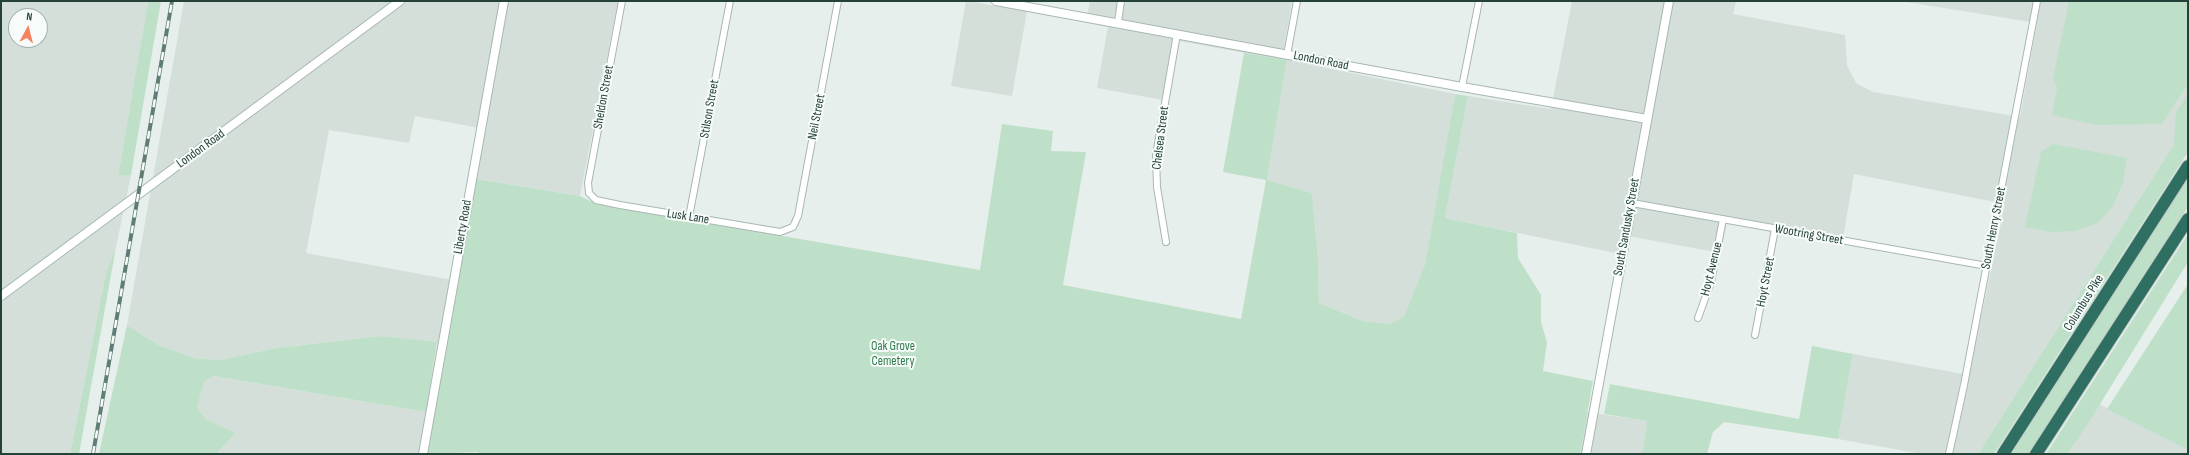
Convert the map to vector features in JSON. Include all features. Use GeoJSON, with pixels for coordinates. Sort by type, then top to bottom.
{"type":"FeatureCollection","features":[{"type":"Feature","properties":{"kind":"highway","name":"Columbus Pike"},"geometry":{"type":"LineString","coordinates":[[2003,454],[2188,166]]}},
{"type":"Feature","properties":{"kind":"highway"},"geometry":{"type":"LineString","coordinates":[[2036,454],[2188,218]]}},
{"type":"Feature","properties":{"kind":"street","name":"London Road"},"geometry":{"type":"LineString","coordinates":[[1,296],[400,1]]}},
{"type":"Feature","properties":{"kind":"street","name":"Liberty Road"},"geometry":{"type":"LineString","coordinates":[[423,454],[504,1]]}},
{"type":"Feature","properties":{"kind":"street","name":"Sheldon Street"},"geometry":{"type":"LineString","coordinates":[[589,194],[588,183],[622,1]]}},
{"type":"Feature","properties":{"kind":"street","name":"Stilson Street"},"geometry":{"type":"LineString","coordinates":[[689,217],[730,1]]}},
{"type":"Feature","properties":{"kind":"street","name":"Neil Street"},"geometry":{"type":"LineString","coordinates":[[790,230],[796,222],[798,216],[838,1]]}},
{"type":"Feature","properties":{"kind":"street","name":"London Road"},"geometry":{"type":"LineString","coordinates":[[996,1],[1118,22],[1462,87],[1647,119]]}},
{"type":"Feature","properties":{"kind":"street"},"geometry":{"type":"LineString","coordinates":[[1118,22],[1121,1]]}},
{"type":"Feature","properties":{"kind":"street"},"geometry":{"type":"LineString","coordinates":[[1287,55],[1297,1]]}},
{"type":"Feature","properties":{"kind":"street"},"geometry":{"type":"LineString","coordinates":[[1462,87],[1479,1]]}},
{"type":"Feature","properties":{"kind":"street","name":"South Sandusky Street"},"geometry":{"type":"LineString","coordinates":[[1586,454],[1669,1]]}},
{"type":"Feature","properties":{"kind":"street","name":"South Henry Street"},"geometry":{"type":"LineString","coordinates":[[1949,454],[1987,266],[2036,1]]}},
{"type":"Feature","properties":{"kind":"street","name":"Chelsea Street"},"geometry":{"type":"LineString","coordinates":[[1166,242],[1157,187],[1156,155],[1177,34]]}},
{"type":"Feature","properties":{"kind":"street","name":"Lusk Lane"},"geometry":{"type":"LineString","coordinates":[[589,194],[596,200],[689,217],[780,232],[790,230]]}},
{"type":"Feature","properties":{"kind":"street","name":"Wootring Street"},"geometry":{"type":"LineString","coordinates":[[1632,203],[1987,266]]}},
{"type":"Feature","properties":{"kind":"street","name":"Hoyt Avenue"},"geometry":{"type":"LineString","coordinates":[[1698,318],[1711,282],[1723,219]]}},
{"type":"Feature","properties":{"kind":"street","name":"Hoyt Street"},"geometry":{"type":"LineString","coordinates":[[1755,335],[1775,229]]}},
{"type":"Feature","properties":{"kind":"shaded area"},"geometry":{"type":"Polygon","coordinates":[[[1,1],[148,1],[118,176],[131,175],[116,247],[106,272],[70,454],[1,454],[1,1]]]}},
{"type":"Feature","properties":{"kind":"shaded area"},"geometry":{"type":"Polygon","coordinates":[[[184,1],[618,1],[580,196],[476,179],[485,129],[415,116],[409,143],[329,130],[306,253],[458,281],[447,344],[381,336],[276,348],[220,360],[195,358],[158,345],[127,325],[184,1]]]}},
{"type":"Feature","properties":{"kind":"shaded area"},"geometry":{"type":"Polygon","coordinates":[[[966,1],[1027,11],[1012,96],[951,86],[966,1]]]}},
{"type":"Feature","properties":{"kind":"shaded area"},"geometry":{"type":"Polygon","coordinates":[[[1090,1],[1292,1],[1282,60],[1175,40],[1163,100],[1097,88],[1108,27],[1086,22],[1090,1]]]}},
{"type":"Feature","properties":{"kind":"shaded area"},"geometry":{"type":"Polygon","coordinates":[[[1572,1],[1736,1],[1733,14],[1845,35],[1847,65],[1856,83],[1873,92],[2020,117],[2037,23],[1900,1],[2188,1],[2188,122],[1978,454],[1922,454],[1838,439],[1853,354],[1969,375],[2005,204],[1854,174],[1843,238],[1727,219],[1721,253],[1622,235],[1620,254],[1445,218],[1468,96],[1551,109],[1572,1]]]}},
{"type":"Feature","properties":{"kind":"shaded area"},"geometry":{"type":"Polygon","coordinates":[[[1287,60],[1455,94],[1425,264],[1404,316],[1390,324],[1363,321],[1319,303],[1318,258],[1312,193],[1267,180],[1287,60]]]}},
{"type":"Feature","properties":{"kind":"shaded area"},"geometry":{"type":"Polygon","coordinates":[[[214,376],[426,412],[418,454],[216,454],[236,433],[206,419],[197,408],[204,382],[214,376]]]}},
{"type":"Feature","properties":{"kind":"shaded area"},"geometry":{"type":"Polygon","coordinates":[[[2099,404],[2188,450],[2188,454],[2067,454],[2099,404]]]}},
{"type":"Feature","properties":{"kind":"shaded area"},"geometry":{"type":"Polygon","coordinates":[[[1586,412],[1647,421],[1642,454],[1580,454],[1586,412]]]}},
{"type":"Feature","properties":{"kind":"green space"},"geometry":{"type":"Polygon","coordinates":[[[148,1],[161,1],[131,175],[118,176],[148,1]]]}},
{"type":"Feature","properties":{"kind":"green space"},"geometry":{"type":"Polygon","coordinates":[[[2069,1],[2184,1],[2188,3],[2188,84],[2162,124],[2096,125],[2052,115],[2057,88],[2053,79],[2069,1]]]}},
{"type":"Feature","properties":{"kind":"green space","name":"Oak Grove Cemetery"},"geometry":{"type":"Polygon","coordinates":[[[1244,53],[1287,60],[1267,180],[1312,193],[1318,258],[1319,303],[1363,321],[1390,324],[1404,316],[1425,264],[1455,94],[1468,96],[1445,218],[1517,233],[1518,258],[1541,295],[1541,322],[1547,342],[1543,371],[1593,381],[1580,454],[484,454],[476,452],[427,454],[476,179],[580,196],[597,204],[980,270],[1002,124],[1053,131],[1051,151],[1086,152],[1063,285],[1241,319],[1266,180],[1223,172],[1244,53]]]}},
{"type":"Feature","properties":{"kind":"green space"},"geometry":{"type":"Polygon","coordinates":[[[2188,93],[2188,152],[1994,454],[1978,454],[2174,144],[2176,112],[2188,93]]]}},
{"type":"Feature","properties":{"kind":"green space"},"geometry":{"type":"Polygon","coordinates":[[[2053,144],[2127,158],[2123,183],[2113,206],[2098,223],[2075,231],[2051,232],[2025,227],[2041,152],[2053,144]]]}},
{"type":"Feature","properties":{"kind":"green space"},"geometry":{"type":"Polygon","coordinates":[[[2188,178],[2188,207],[2029,454],[2011,454],[2188,178]]]}},
{"type":"Feature","properties":{"kind":"green space"},"geometry":{"type":"Polygon","coordinates":[[[2188,234],[2188,262],[2087,425],[2067,454],[2046,454],[2188,234]]]}},
{"type":"Feature","properties":{"kind":"green space"},"geometry":{"type":"Polygon","coordinates":[[[116,247],[79,454],[70,454],[106,272],[116,247]]]}},
{"type":"Feature","properties":{"kind":"green space"},"geometry":{"type":"Polygon","coordinates":[[[2188,284],[2188,450],[2107,409],[2188,284]]]}},
{"type":"Feature","properties":{"kind":"green space"},"geometry":{"type":"Polygon","coordinates":[[[127,325],[158,345],[195,358],[220,360],[276,348],[381,336],[437,342],[426,412],[214,376],[204,382],[197,408],[206,419],[236,433],[216,454],[99,454],[127,325]]]}},
{"type":"Feature","properties":{"kind":"green space"},"geometry":{"type":"Polygon","coordinates":[[[1812,346],[1853,354],[1838,439],[1724,422],[1713,432],[1707,454],[1642,454],[1647,421],[1604,414],[1610,384],[1799,419],[1812,346]]]}},
{"type":"Feature","properties":{"kind":"railway"},"geometry":{"type":"LineString","coordinates":[[93,454],[172,1]]}}]}
